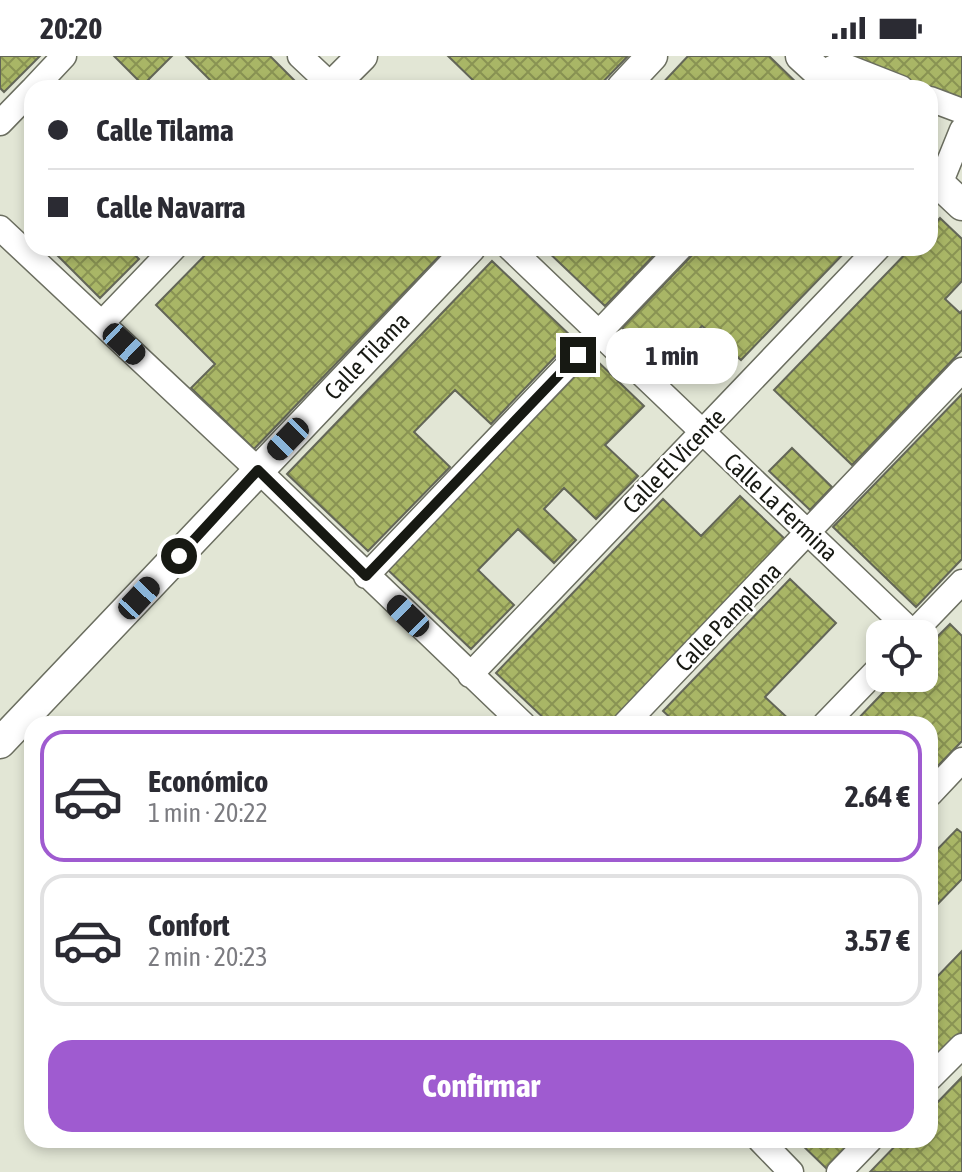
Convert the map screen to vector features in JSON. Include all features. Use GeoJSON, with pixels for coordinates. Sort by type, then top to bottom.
{"type":"FeatureCollection","features":[{"type":"Feature","properties":{"kind":"street"},"geometry":{"type":"LineString","coordinates":[[41,80],[64,56]]}},
{"type":"Feature","properties":{"kind":"street"},"geometry":{"type":"LineString","coordinates":[[300,56],[325,80]]}},
{"type":"Feature","properties":{"kind":"street"},"geometry":{"type":"LineString","coordinates":[[339,80],[362,56]]}},
{"type":"Feature","properties":{"kind":"street"},"geometry":{"type":"LineString","coordinates":[[630,80],[652,56]]}},
{"type":"Feature","properties":{"kind":"street"},"geometry":{"type":"LineString","coordinates":[[825,79],[840,64],[881,80]]}},
{"type":"Feature","properties":{"kind":"street"},"geometry":{"type":"LineString","coordinates":[[0,123],[24,98]]}},
{"type":"Feature","properties":{"kind":"street"},"geometry":{"type":"LineString","coordinates":[[938,102],[962,111]]}},
{"type":"Feature","properties":{"kind":"street"},"geometry":{"type":"LineString","coordinates":[[938,176],[962,130]]}},
{"type":"Feature","properties":{"kind":"street"},"geometry":{"type":"LineString","coordinates":[[938,188],[962,205]]}},
{"type":"Feature","properties":{"kind":"street"},"geometry":{"type":"LineString","coordinates":[[0,228],[24,250]]}},
{"type":"Feature","properties":{"kind":"street"},"geometry":{"type":"LineString","coordinates":[[30,256],[514,716]]}},
{"type":"Feature","properties":{"kind":"street"},"geometry":{"type":"LineString","coordinates":[[102,323],[166,256]]}},
{"type":"Feature","properties":{"kind":"street","name":"Calle Tilama"},"geometry":{"type":"LineString","coordinates":[[26,716],[462,256]]}},
{"type":"Feature","properties":{"kind":"street","name":"Calle La Fermina"},"geometry":{"type":"LineString","coordinates":[[518,256],[900,620]]}},
{"type":"Feature","properties":{"kind":"street"},"geometry":{"type":"LineString","coordinates":[[366,576],[672,256]]}},
{"type":"Feature","properties":{"kind":"street","name":"Calle El Vicente"},"geometry":{"type":"LineString","coordinates":[[470,675],[870,256]]}},
{"type":"Feature","properties":{"kind":"street","name":"Calle Pamplona"},"geometry":{"type":"LineString","coordinates":[[633,716],[962,370]]}},
{"type":"Feature","properties":{"kind":"street"},"geometry":{"type":"LineString","coordinates":[[927,620],[959,591]]}},
{"type":"Feature","properties":{"kind":"street"},"geometry":{"type":"LineString","coordinates":[[833,716],[866,682]]}},
{"type":"Feature","properties":{"kind":"street","name":"Calle Tilama"},"geometry":{"type":"LineString","coordinates":[[0,743],[24,718]]}},
{"type":"Feature","properties":{"kind":"street"},"geometry":{"type":"LineString","coordinates":[[938,786],[962,760]]}},
{"type":"Feature","properties":{"kind":"street"},"geometry":{"type":"LineString","coordinates":[[938,1070],[962,1046]]}},
{"type":"Feature","properties":{"kind":"street"},"geometry":{"type":"LineString","coordinates":[[768,1148],[791,1172]]}},
{"type":"Feature","properties":{"kind":"street"},"geometry":{"type":"LineString","coordinates":[[839,1172],[862,1148]]}},
{"type":"Feature","properties":{"kind":"building"},"geometry":{"type":"Polygon","coordinates":[[[0,56],[40,56],[4,92],[0,88],[0,56]]]}},
{"type":"Feature","properties":{"kind":"building"},"geometry":{"type":"Polygon","coordinates":[[[114,56],[172,56],[148,80],[138,80],[114,56]]]}},
{"type":"Feature","properties":{"kind":"building"},"geometry":{"type":"Polygon","coordinates":[[[186,56],[270,56],[294,80],[210,80],[186,56]]]}},
{"type":"Feature","properties":{"kind":"building"},"geometry":{"type":"Polygon","coordinates":[[[448,56],[628,56],[605,80],[473,80],[448,56]]]}},
{"type":"Feature","properties":{"kind":"building"},"geometry":{"type":"Polygon","coordinates":[[[688,56],[769,56],[794,80],[666,80],[688,56]]]}},
{"type":"Feature","properties":{"kind":"building"},"geometry":{"type":"Polygon","coordinates":[[[839,56],[962,56],[962,99],[938,91],[938,80],[908,80],[839,56]]]}},
{"type":"Feature","properties":{"kind":"building"},"geometry":{"type":"Polygon","coordinates":[[[940,218],[962,239],[962,281],[945,299],[960,313],[962,311],[962,350],[852,465],[774,390],[903,256],[938,256],[940,218]]]}},
{"type":"Feature","properties":{"kind":"building"},"geometry":{"type":"Polygon","coordinates":[[[58,256],[136,256],[139,259],[100,298],[58,256]]]}},
{"type":"Feature","properties":{"kind":"building"},"geometry":{"type":"Polygon","coordinates":[[[204,256],[439,256],[254,449],[191,388],[215,364],[156,305],[204,256]]]}},
{"type":"Feature","properties":{"kind":"building"},"geometry":{"type":"Polygon","coordinates":[[[552,256],[653,256],[605,306],[552,256]]]}},
{"type":"Feature","properties":{"kind":"building"},"geometry":{"type":"Polygon","coordinates":[[[691,256],[841,256],[741,360],[702,326],[665,368],[622,328],[691,256]]]}},
{"type":"Feature","properties":{"kind":"building"},"geometry":{"type":"Polygon","coordinates":[[[492,261],[573,338],[491,424],[455,390],[414,432],[450,467],[368,551],[287,474],[492,261]]]}},
{"type":"Feature","properties":{"kind":"building"},"geometry":{"type":"Polygon","coordinates":[[[593,357],[644,406],[605,445],[638,476],[596,519],[564,488],[544,509],[576,540],[554,563],[518,529],[478,570],[514,605],[471,649],[388,570],[593,357]]]}},
{"type":"Feature","properties":{"kind":"building"},"geometry":{"type":"Polygon","coordinates":[[[962,394],[962,559],[916,607],[833,527],[962,394]]]}},
{"type":"Feature","properties":{"kind":"building"},"geometry":{"type":"Polygon","coordinates":[[[792,448],[832,487],[810,510],[769,471],[792,448]]]}},
{"type":"Feature","properties":{"kind":"building"},"geometry":{"type":"Polygon","coordinates":[[[740,496],[787,541],[619,716],[542,716],[496,673],[663,499],[701,536],[740,496]]]}},
{"type":"Feature","properties":{"kind":"building"},"geometry":{"type":"Polygon","coordinates":[[[790,579],[836,623],[765,697],[785,716],[668,716],[663,711],[790,579]]]}},
{"type":"Feature","properties":{"kind":"building"},"geometry":{"type":"Polygon","coordinates":[[[950,624],[962,636],[962,741],[938,766],[938,716],[861,716],[884,692],[938,692],[938,636],[950,624]]]}},
{"type":"Feature","properties":{"kind":"building"},"geometry":{"type":"Polygon","coordinates":[[[957,829],[962,833],[962,879],[938,904],[938,849],[957,829]]]}},
{"type":"Feature","properties":{"kind":"building"},"geometry":{"type":"Polygon","coordinates":[[[962,951],[962,1032],[938,1058],[938,976],[962,951]]]}},
{"type":"Feature","properties":{"kind":"building"},"geometry":{"type":"Polygon","coordinates":[[[962,1077],[962,1172],[870,1172],[893,1148],[938,1148],[938,1102],[962,1077]]]}},
{"type":"Feature","properties":{"kind":"building"},"geometry":{"type":"Polygon","coordinates":[[[805,1148],[851,1148],[829,1171],[805,1148]]]}},
{"type":"Feature","properties":{"kind":"route"},"geometry":{"type":"LineString","coordinates":[[179,556],[258,470],[366,576],[578,355]]}}]}
